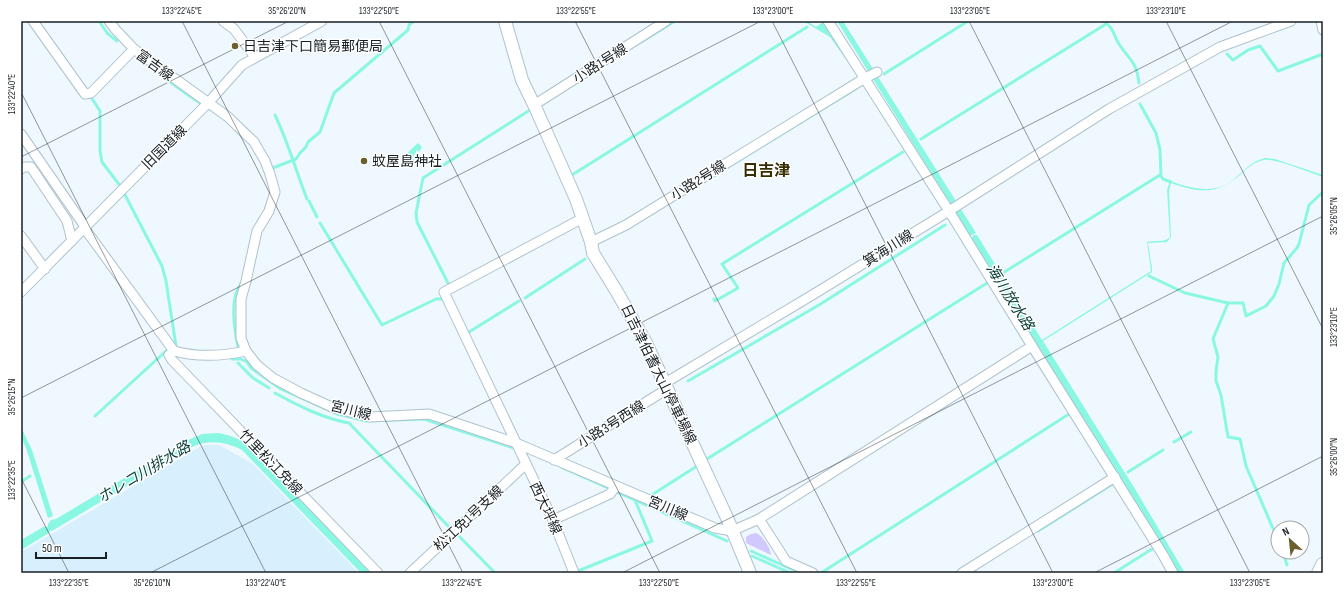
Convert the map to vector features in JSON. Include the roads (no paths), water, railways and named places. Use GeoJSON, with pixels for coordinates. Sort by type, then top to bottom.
{"type":"FeatureCollection","features":[{"type":"Feature","properties":{"kind":"highway"},"geometry":{"type":"LineString","coordinates":[[1319,573],[1323,566]]}},
{"type":"Feature","properties":{"kind":"main road","name":"日吉津伯耆大山停車場線"},"geometry":{"type":"LineString","coordinates":[[505,21],[522,80],[576,199],[591,242],[593,253],[646,343],[728,520],[750,573]]}},
{"type":"Feature","properties":{"kind":"street"},"geometry":{"type":"LineString","coordinates":[[33,21],[85,94],[91,93],[134,49]]}},
{"type":"Feature","properties":{"kind":"street","name":"富吉線"},"geometry":{"type":"LineString","coordinates":[[109,21],[134,49],[208,103]]}},
{"type":"Feature","properties":{"kind":"street"},"geometry":{"type":"LineString","coordinates":[[223,21],[234,29],[255,57]]}},
{"type":"Feature","properties":{"kind":"street","name":"旧国道線"},"geometry":{"type":"LineString","coordinates":[[21,292],[208,103],[242,65],[322,21]]}},
{"type":"Feature","properties":{"kind":"street","name":"小路1号線"},"geometry":{"type":"LineString","coordinates":[[534,105],[666,21]]}},
{"type":"Feature","properties":{"kind":"street"},"geometry":{"type":"LineString","coordinates":[[828,21],[866,77],[1032,346],[1115,477],[1173,573]]}},
{"type":"Feature","properties":{"kind":"street","name":"箕海川線"},"geometry":{"type":"LineString","coordinates":[[666,386],[949,210],[1109,108],[1220,47],[1290,21]]}},
{"type":"Feature","properties":{"kind":"street"},"geometry":{"type":"LineString","coordinates":[[1321,21],[1323,30]]}},
{"type":"Feature","properties":{"kind":"street","name":"小路2号線"},"geometry":{"type":"LineString","coordinates":[[591,242],[626,225],[866,77],[877,72]]}},
{"type":"Feature","properties":{"kind":"street","name":"宮川線"},"geometry":{"type":"LineString","coordinates":[[208,103],[228,117],[254,142],[265,161],[275,192],[269,211],[257,231],[246,281],[240,299],[241,338],[246,350],[257,365],[273,378],[334,408],[370,417],[429,414],[516,443],[715,528],[732,531]]}},
{"type":"Feature","properties":{"kind":"street"},"geometry":{"type":"LineString","coordinates":[[21,134],[85,228],[174,351],[188,354],[233,354],[246,350]]}},
{"type":"Feature","properties":{"kind":"street"},"geometry":{"type":"LineString","coordinates":[[21,169],[24,167],[31,167],[67,221],[72,241]]}},
{"type":"Feature","properties":{"kind":"street","name":"西大坪線"},"geometry":{"type":"LineString","coordinates":[[574,573],[553,520],[444,292],[583,218]]}},
{"type":"Feature","properties":{"kind":"street"},"geometry":{"type":"LineString","coordinates":[[21,236],[45,269]]}},
{"type":"Feature","properties":{"kind":"street"},"geometry":{"type":"LineString","coordinates":[[732,531],[759,519],[1032,346]]}},
{"type":"Feature","properties":{"kind":"street","name":"竹里松江免線"},"geometry":{"type":"LineString","coordinates":[[174,351],[169,355],[172,360],[378,573]]}},
{"type":"Feature","properties":{"kind":"street","name":"小路3号西線"},"geometry":{"type":"LineString","coordinates":[[554,460],[666,386]]}},
{"type":"Feature","properties":{"kind":"street","name":"松江免1号支線"},"geometry":{"type":"LineString","coordinates":[[410,573],[526,464]]}},
{"type":"Feature","properties":{"kind":"street"},"geometry":{"type":"LineString","coordinates":[[962,573],[1115,477]]}},
{"type":"Feature","properties":{"kind":"street"},"geometry":{"type":"LineString","coordinates":[[553,520],[610,494],[616,486]]}},
{"type":"Feature","properties":{"kind":"street"},"geometry":{"type":"LineString","coordinates":[[759,519],[786,561],[813,573]]}},
{"type":"Feature","properties":{"kind":"water"},"geometry":{"type":"Polygon","coordinates":[[[803,21],[807,21],[816,27],[823,22],[860,74],[966,243],[963,243],[853,69],[830,37],[803,21]]]}},
{"type":"Feature","properties":{"kind":"water"},"geometry":{"type":"Polygon","coordinates":[[[837,21],[843,21],[976,233],[970,236],[837,21]]]}},
{"type":"Feature","properties":{"kind":"water"},"geometry":{"type":"Polygon","coordinates":[[[857,87],[858,89],[710,180],[710,179],[857,87]]]}},
{"type":"Feature","properties":{"kind":"water"},"geometry":{"type":"Polygon","coordinates":[[[418,143],[422,147],[419,152],[417,150],[414,155],[417,158],[410,167],[404,156],[418,143]]]}},
{"type":"Feature","properties":{"kind":"water"},"geometry":{"type":"Polygon","coordinates":[[[1265,158],[1275,159],[1323,175],[1323,177],[1284,163],[1264,160],[1257,162],[1230,182],[1256,161],[1265,158]]]}},
{"type":"Feature","properties":{"kind":"water","name":"海川放水路"},"geometry":{"type":"Polygon","coordinates":[[[1170,181],[1202,189],[1210,189],[1224,186],[1215,189],[1199,190],[1190,189],[1171,183],[1169,191],[1171,237],[1167,242],[1148,243],[1152,272],[1043,341],[1135,489],[1185,573],[1178,573],[1171,559],[971,238],[974,235],[977,235],[1042,340],[1151,271],[1147,242],[1162,241],[1170,237],[1167,190],[1170,181]]]}},
{"type":"Feature","properties":{"kind":"water"},"geometry":{"type":"Polygon","coordinates":[[[21,427],[32,450],[53,516],[48,518],[26,448],[21,437],[21,427]]]}},
{"type":"Feature","properties":{"kind":"water","name":"ホレコ川排水路"},"geometry":{"type":"Polygon","coordinates":[[[218,433],[234,437],[248,445],[373,573],[361,573],[242,450],[218,442],[205,443],[192,447],[52,531],[50,530],[49,533],[21,550],[21,540],[45,526],[48,527],[51,520],[56,519],[188,440],[202,434],[218,433]]]}},
{"type":"Feature","properties":{"kind":"waterway"},"geometry":{"type":"LineString","coordinates":[[99,21],[107,33],[117,41]]}},
{"type":"Feature","properties":{"kind":"waterway"},"geometry":{"type":"LineString","coordinates":[[270,169],[296,159],[306,147],[308,142],[320,132],[334,93],[408,30],[409,25],[414,21]]}},
{"type":"Feature","properties":{"kind":"waterway"},"geometry":{"type":"LineString","coordinates":[[641,42],[675,21]]}},
{"type":"Feature","properties":{"kind":"waterway"},"geometry":{"type":"LineString","coordinates":[[884,74],[968,21]]}},
{"type":"Feature","properties":{"kind":"waterway"},"geometry":{"type":"LineString","coordinates":[[1103,21],[1111,29],[1119,44],[1132,61],[1138,75],[1139,83]]}},
{"type":"Feature","properties":{"kind":"waterway"},"geometry":{"type":"LineString","coordinates":[[921,139],[1106,24]]}},
{"type":"Feature","properties":{"kind":"waterway"},"geometry":{"type":"LineString","coordinates":[[572,175],[807,27]]}},
{"type":"Feature","properties":{"kind":"waterway"},"geometry":{"type":"LineString","coordinates":[[1227,54],[1233,60],[1248,50],[1260,46],[1278,71],[1323,54]]}},
{"type":"Feature","properties":{"kind":"waterway"},"geometry":{"type":"LineString","coordinates":[[143,61],[186,94],[213,111]]}},
{"type":"Feature","properties":{"kind":"waterway"},"geometry":{"type":"LineString","coordinates":[[91,97],[100,111],[100,151],[102,162],[121,187]]}},
{"type":"Feature","properties":{"kind":"waterway"},"geometry":{"type":"LineString","coordinates":[[1140,104],[1156,133],[1160,150],[1161,176],[1163,179],[1171,182]]}},
{"type":"Feature","properties":{"kind":"waterway"},"geometry":{"type":"LineString","coordinates":[[449,285],[417,222],[416,213],[423,178],[530,110]]}},
{"type":"Feature","properties":{"kind":"waterway"},"geometry":{"type":"LineString","coordinates":[[275,115],[307,199]]}},
{"type":"Feature","properties":{"kind":"waterway"},"geometry":{"type":"LineString","coordinates":[[714,299],[715,301],[738,288],[722,264],[903,152]]}},
{"type":"Feature","properties":{"kind":"waterway","name":"海川放水路"},"geometry":{"type":"LineString","coordinates":[[998,276],[1160,175]]}},
{"type":"Feature","properties":{"kind":"waterway"},"geometry":{"type":"LineString","coordinates":[[1149,276],[1185,293],[1228,303],[1243,303],[1246,316],[1266,306],[1274,296],[1279,284],[1284,263],[1299,244],[1309,205],[1323,192]]}},
{"type":"Feature","properties":{"kind":"waterway"},"geometry":{"type":"LineString","coordinates":[[124,193],[162,266],[166,281],[176,346]]}},
{"type":"Feature","properties":{"kind":"waterway"},"geometry":{"type":"LineString","coordinates":[[309,201],[317,217]]}},
{"type":"Feature","properties":{"kind":"waterway"},"geometry":{"type":"LineString","coordinates":[[320,223],[382,325],[436,299],[443,299]]}},
{"type":"Feature","properties":{"kind":"waterway"},"geometry":{"type":"LineString","coordinates":[[688,381],[819,305],[945,225]]}},
{"type":"Feature","properties":{"kind":"waterway"},"geometry":{"type":"LineString","coordinates":[[525,298],[585,259]]}},
{"type":"Feature","properties":{"kind":"waterway"},"geometry":{"type":"LineString","coordinates":[[239,351],[235,330],[234,307],[236,294],[241,283]]}},
{"type":"Feature","properties":{"kind":"waterway","name":"海川放水路"},"geometry":{"type":"LineString","coordinates":[[707,459],[987,283]]}},
{"type":"Feature","properties":{"kind":"waterway"},"geometry":{"type":"LineString","coordinates":[[469,332],[519,301]]}},
{"type":"Feature","properties":{"kind":"waterway"},"geometry":{"type":"LineString","coordinates":[[1228,303],[1213,339],[1218,357],[1216,381],[1221,395],[1228,437],[1240,439],[1246,466],[1270,522]]}},
{"type":"Feature","properties":{"kind":"waterway"},"geometry":{"type":"LineString","coordinates":[[95,416],[166,351]]}},
{"type":"Feature","properties":{"kind":"waterway"},"geometry":{"type":"LineString","coordinates":[[232,359],[241,359],[247,362],[251,368],[281,389],[337,414],[366,421],[424,419],[517,449]]}},
{"type":"Feature","properties":{"kind":"waterway"},"geometry":{"type":"LineString","coordinates":[[238,363],[253,378],[269,388]]}},
{"type":"Feature","properties":{"kind":"waterway"},"geometry":{"type":"LineString","coordinates":[[275,393],[320,415],[349,423],[451,529]]}},
{"type":"Feature","properties":{"kind":"waterway"},"geometry":{"type":"LineString","coordinates":[[821,573],[1069,414]]}},
{"type":"Feature","properties":{"kind":"waterway"},"geometry":{"type":"LineString","coordinates":[[1174,442],[1191,432]]}},
{"type":"Feature","properties":{"kind":"waterway"},"geometry":{"type":"LineString","coordinates":[[1128,472],[1163,450]]}},
{"type":"Feature","properties":{"kind":"waterway"},"geometry":{"type":"LineString","coordinates":[[650,496],[697,466]]}},
{"type":"Feature","properties":{"kind":"waterway"},"geometry":{"type":"LineString","coordinates":[[561,467],[727,541]]}},
{"type":"Feature","properties":{"kind":"waterway"},"geometry":{"type":"LineString","coordinates":[[21,482],[30,476]]}},
{"type":"Feature","properties":{"kind":"waterway"},"geometry":{"type":"LineString","coordinates":[[1038,531],[1114,483]]}},
{"type":"Feature","properties":{"kind":"waterway"},"geometry":{"type":"LineString","coordinates":[[578,571],[652,541],[635,500]]}},
{"type":"Feature","properties":{"kind":"waterway"},"geometry":{"type":"LineString","coordinates":[[458,535],[495,573]]}},
{"type":"Feature","properties":{"kind":"waterway"},"geometry":{"type":"LineString","coordinates":[[1114,573],[1152,549]]}},
{"type":"Feature","properties":{"kind":"waterway"},"geometry":{"type":"LineString","coordinates":[[751,551],[800,573]]}},
{"type":"Feature","properties":{"kind":"waterway"},"geometry":{"type":"LineString","coordinates":[[752,556],[790,573]]}},
{"type":"Feature","properties":{"kind":"waterway"},"geometry":{"type":"LineString","coordinates":[[1285,560],[1287,565]]}},
{"type":"Feature","properties":{"kind":"place","name":"日吉津下口簡易郵便局"},"geometry":{"type":"Point","coordinates":[235,46]}},
{"type":"Feature","properties":{"kind":"place","name":"蚊屋島神社"},"geometry":{"type":"Point","coordinates":[364,161]}},
{"type":"Feature","properties":{"kind":"district","name":"日吉津"},"geometry":{"type":"Point","coordinates":[766,170]}}]}
